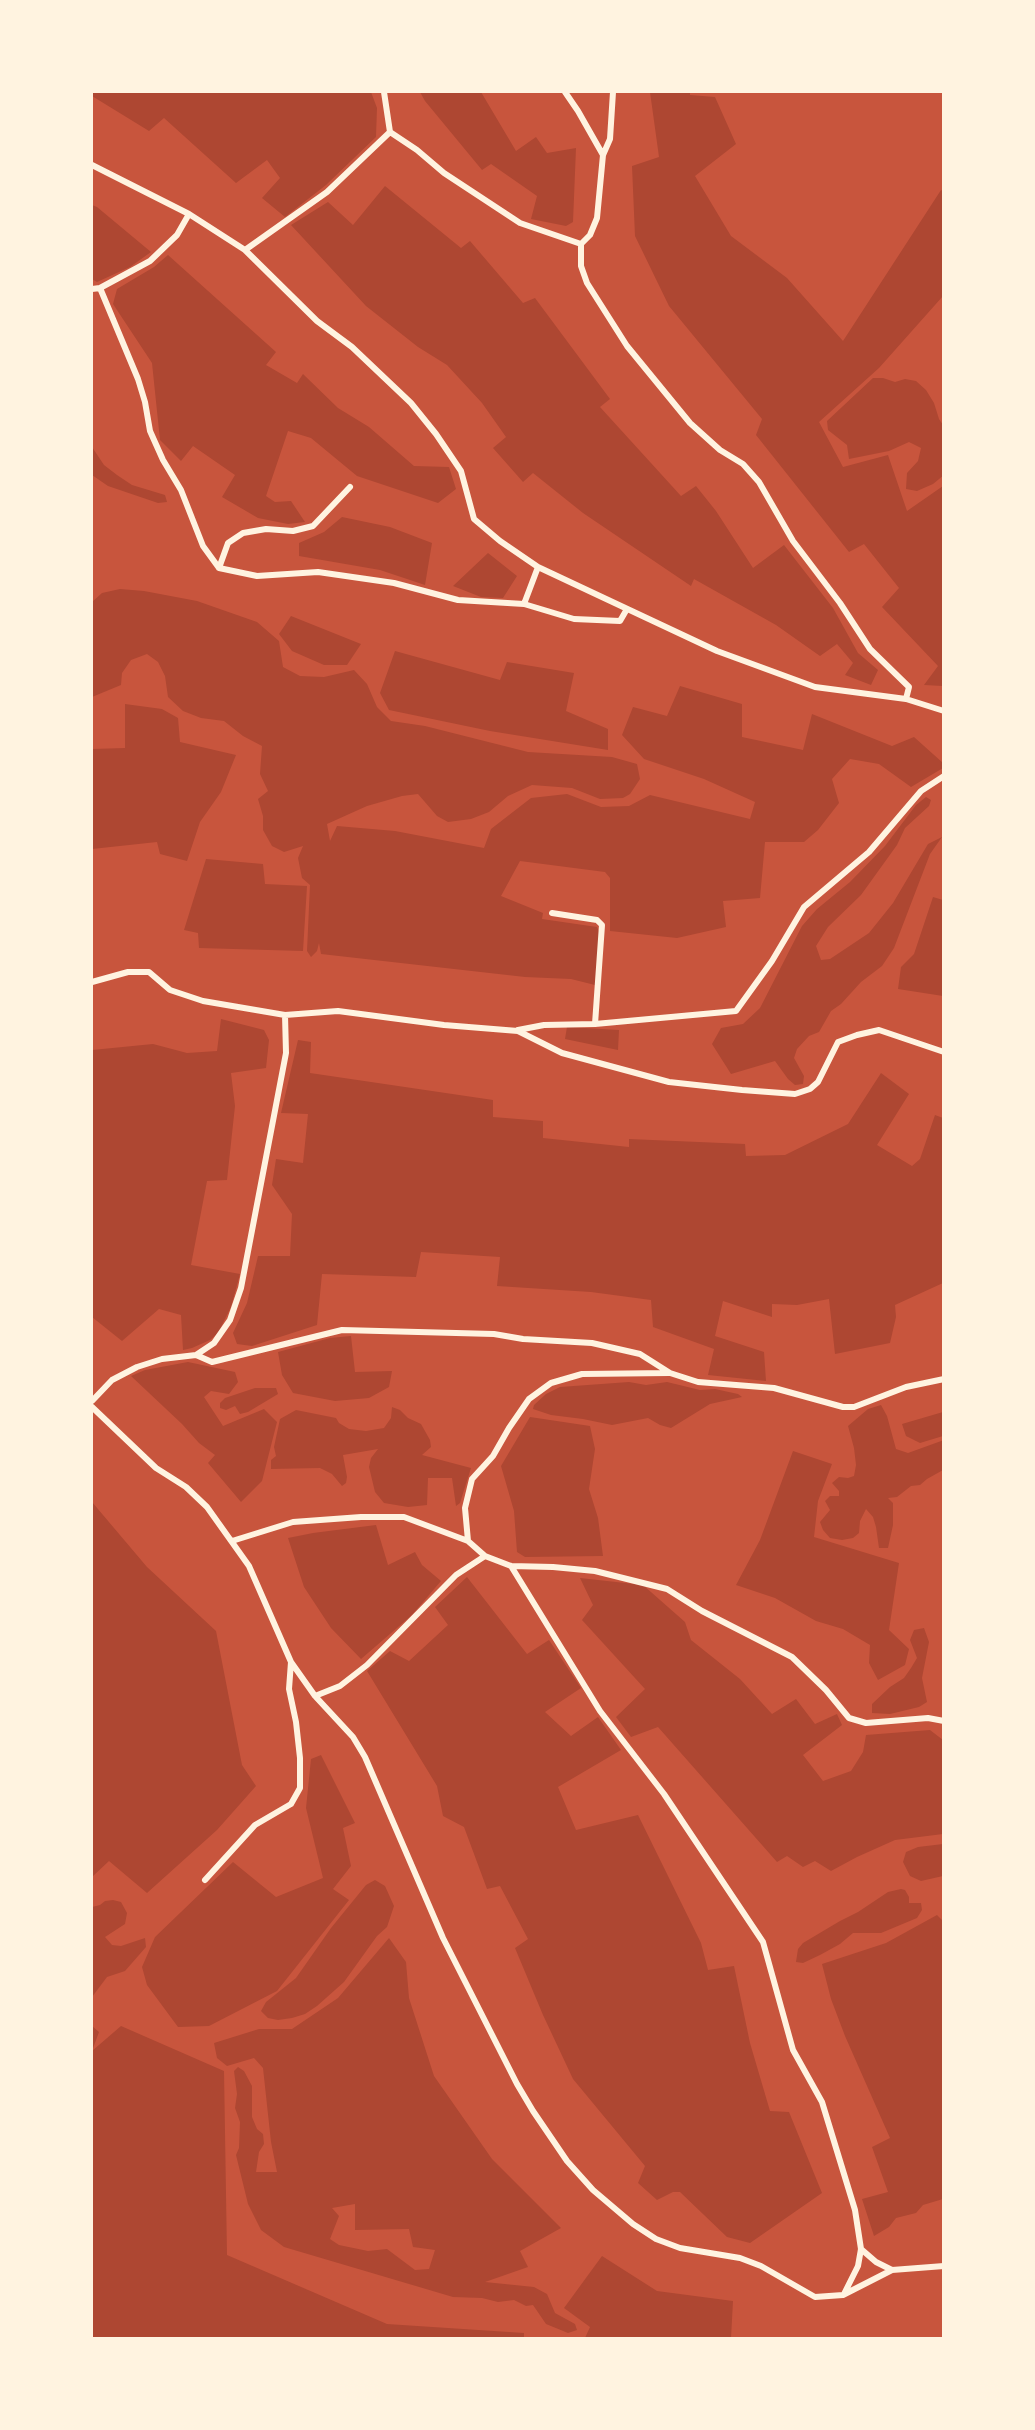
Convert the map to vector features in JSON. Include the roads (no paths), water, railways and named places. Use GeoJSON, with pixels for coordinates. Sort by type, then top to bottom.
{"type":"FeatureCollection","features":[{"type":"Feature","properties":{"kind":"street"},"geometry":{"type":"LineString","coordinates":[[384,92],[390,132],[417,150],[444,173],[520,223],[581,244]]}},
{"type":"Feature","properties":{"kind":"street"},"geometry":{"type":"LineString","coordinates":[[565,92],[603,156]]}},
{"type":"Feature","properties":{"kind":"street"},"geometry":{"type":"LineString","coordinates":[[613,92],[610,139],[603,156],[597,218],[590,235],[581,244],[582,266],[587,284],[627,346],[690,423],[720,450],[743,464],[759,482],[793,541],[840,603],[870,649],[909,687],[906,699]]}},
{"type":"Feature","properties":{"kind":"street"},"geometry":{"type":"LineString","coordinates":[[245,250],[327,192],[390,132]]}},
{"type":"Feature","properties":{"kind":"street"},"geometry":{"type":"LineString","coordinates":[[92,165],[189,214],[245,250],[310,314],[352,347],[411,403],[461,471],[474,519],[500,541],[538,567],[717,651],[815,687],[906,699],[944,711]]}},
{"type":"Feature","properties":{"kind":"street"},"geometry":{"type":"LineString","coordinates":[[92,289],[100,288],[150,261],[177,235],[189,214]]}},
{"type":"Feature","properties":{"kind":"street"},"geometry":{"type":"LineString","coordinates":[[100,288],[138,379],[150,431],[163,460],[181,490],[203,546],[219,568],[257,576],[318,572],[394,583],[458,600],[524,604],[574,618],[620,621],[627,609]]}},
{"type":"Feature","properties":{"kind":"street"},"geometry":{"type":"LineString","coordinates":[[219,568],[228,543],[243,533],[266,529],[293,531],[313,526],[350,487]]}},
{"type":"Feature","properties":{"kind":"street"},"geometry":{"type":"LineString","coordinates":[[524,604],[538,567]]}},
{"type":"Feature","properties":{"kind":"street"},"geometry":{"type":"LineString","coordinates":[[92,982],[128,972],[149,972],[170,990],[203,1001],[285,1016],[338,1011],[444,1025],[518,1031],[544,1025],[595,1024],[736,1011],[772,961],[804,907],[869,852],[921,791],[944,776]]}},
{"type":"Feature","properties":{"kind":"street"},"geometry":{"type":"LineString","coordinates":[[552,914],[597,920],[602,925],[595,1024]]}},
{"type":"Feature","properties":{"kind":"street"},"geometry":{"type":"LineString","coordinates":[[92,1401],[112,1380],[137,1367],[162,1359],[196,1355],[214,1343],[230,1320],[241,1288],[286,1053],[285,1016]]}},
{"type":"Feature","properties":{"kind":"street"},"geometry":{"type":"LineString","coordinates":[[518,1031],[562,1053],[669,1082],[795,1094],[810,1089],[818,1082],[838,1042],[857,1035],[879,1030],[944,1052]]}},
{"type":"Feature","properties":{"kind":"street"},"geometry":{"type":"LineString","coordinates":[[196,1355],[212,1362],[342,1330],[494,1334],[523,1339],[592,1343],[640,1354],[670,1373],[698,1382],[774,1388],[843,1407],[854,1407],[906,1387],[944,1379]]}},
{"type":"Feature","properties":{"kind":"street"},"geometry":{"type":"LineString","coordinates":[[468,1541],[465,1509],[472,1479],[493,1456],[529,1399],[551,1383],[582,1374],[670,1373]]}},
{"type":"Feature","properties":{"kind":"street"},"geometry":{"type":"LineString","coordinates":[[92,1407],[156,1468],[186,1487],[207,1508],[249,1566],[291,1662],[315,1696],[353,1737],[365,1757],[443,1938],[517,2084],[567,2161],[593,2190],[633,2224],[656,2239],[680,2248],[740,2258],[761,2266],[815,2297],[843,2295],[892,2270],[944,2266]]}},
{"type":"Feature","properties":{"kind":"street"},"geometry":{"type":"LineString","coordinates":[[232,1541],[293,1522],[361,1516],[404,1517],[468,1541],[485,1556],[511,1566],[595,1571],[667,1589],[702,1611],[792,1657],[826,1690],[849,1718],[866,1723],[928,1718],[944,1721]]}},
{"type":"Feature","properties":{"kind":"street"},"geometry":{"type":"LineString","coordinates":[[315,1696],[340,1686],[367,1665],[456,1575],[485,1556]]}},
{"type":"Feature","properties":{"kind":"street"},"geometry":{"type":"LineString","coordinates":[[511,1566],[600,1712],[664,1794],[763,1942],[793,2050],[825,2112],[855,2210],[861,2249],[858,2266],[843,2295]]}},
{"type":"Feature","properties":{"kind":"street"},"geometry":{"type":"LineString","coordinates":[[205,1880],[255,1825],[291,1804],[300,1788],[299,1749],[289,1689],[291,1662]]}},
{"type":"Feature","properties":{"kind":"street"},"geometry":{"type":"LineString","coordinates":[[861,2249],[876,2262],[892,2270]]}}]}
